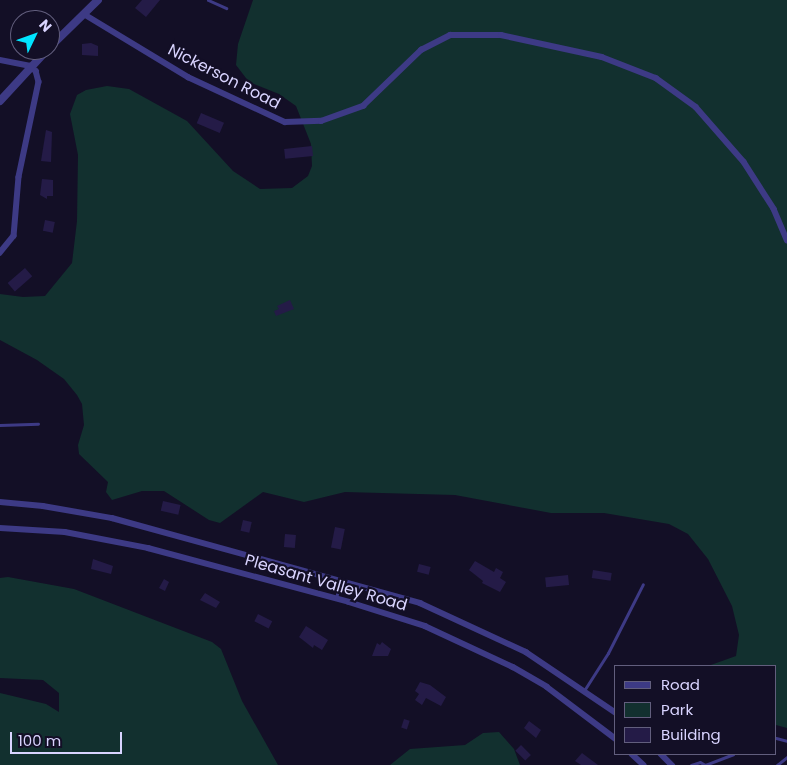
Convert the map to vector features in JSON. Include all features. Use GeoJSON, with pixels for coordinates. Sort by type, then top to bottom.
{"type":"FeatureCollection","features":[{"type":"Feature","properties":{"kind":"street"},"geometry":{"type":"LineString","coordinates":[[60,37],[98,0]]}},
{"type":"Feature","properties":{"kind":"street","name":"Nickerson Road"},"geometry":{"type":"LineString","coordinates":[[84,14],[188,77],[268,116],[291,122],[321,121],[362,106],[421,50],[450,35],[501,36],[602,57],[661,81],[696,107],[744,162],[774,209],[787,240]]}},
{"type":"Feature","properties":{"kind":"street"},"geometry":{"type":"LineString","coordinates":[[0,60],[30,66],[36,71],[39,86],[19,177],[14,236],[0,253]]}},
{"type":"Feature","properties":{"kind":"street"},"geometry":{"type":"LineString","coordinates":[[0,101],[36,60]]}},
{"type":"Feature","properties":{"kind":"street","name":"Pleasant Valley Road"},"geometry":{"type":"LineString","coordinates":[[0,502],[43,506],[112,518],[340,579],[420,603],[465,621],[526,652],[585,689],[614,711]]}},
{"type":"Feature","properties":{"kind":"street","name":"Pleasant Valley Road"},"geometry":{"type":"LineString","coordinates":[[0,528],[66,532],[107,539],[336,598],[425,626],[482,651],[547,687],[614,737]]}},
{"type":"Feature","properties":{"kind":"street"},"geometry":{"type":"LineString","coordinates":[[633,755],[644,765]]}},
{"type":"Feature","properties":{"kind":"street"},"geometry":{"type":"LineString","coordinates":[[662,755],[672,765]]}},
{"type":"Feature","properties":{"kind":"lane"},"geometry":{"type":"LineString","coordinates":[[208,0],[226,8]]}},
{"type":"Feature","properties":{"kind":"lane"},"geometry":{"type":"LineString","coordinates":[[0,425],[38,424]]}},
{"type":"Feature","properties":{"kind":"lane"},"geometry":{"type":"LineString","coordinates":[[336,598],[340,579]]}},
{"type":"Feature","properties":{"kind":"lane"},"geometry":{"type":"LineString","coordinates":[[585,689],[608,653],[643,584]]}},
{"type":"Feature","properties":{"kind":"lane"},"geometry":{"type":"LineString","coordinates":[[691,765],[700,762],[705,765],[730,755]]}},
{"type":"Feature","properties":{"kind":"lane"},"geometry":{"type":"LineString","coordinates":[[777,765],[787,757]]}},
{"type":"Feature","properties":{"kind":"green space"},"geometry":{"type":"Polygon","coordinates":[[[253,0],[787,0],[787,728],[777,725],[777,665],[711,665],[736,656],[739,635],[732,606],[708,559],[688,534],[669,524],[604,513],[551,513],[455,495],[345,492],[304,502],[263,492],[220,523],[209,520],[164,491],[142,491],[112,500],[106,492],[108,482],[79,454],[78,445],[84,425],[82,404],[77,395],[64,379],[37,360],[0,340],[0,294],[23,297],[45,296],[72,263],[77,221],[78,155],[70,114],[77,95],[86,90],[107,86],[129,89],[187,121],[233,171],[260,189],[292,188],[308,176],[312,166],[311,144],[296,106],[279,94],[249,82],[236,65],[238,44],[253,0]]]}},
{"type":"Feature","properties":{"kind":"green space"},"geometry":{"type":"Polygon","coordinates":[[[8,577],[74,589],[212,642],[221,649],[242,701],[278,765],[0,765],[0,693],[46,704],[59,712],[59,693],[43,680],[0,678],[0,578],[8,577]]]}},
{"type":"Feature","properties":{"kind":"green space"},"geometry":{"type":"Polygon","coordinates":[[[499,732],[514,749],[520,765],[390,765],[410,749],[465,745],[483,733],[499,732]]]}},
{"type":"Feature","properties":{"kind":"building"},"geometry":{"type":"Polygon","coordinates":[[[142,0],[160,0],[146,17],[135,8],[142,0]]]}},
{"type":"Feature","properties":{"kind":"building"},"geometry":{"type":"Polygon","coordinates":[[[91,43],[98,46],[98,56],[82,55],[82,44],[91,43]]]}},
{"type":"Feature","properties":{"kind":"building"},"geometry":{"type":"Polygon","coordinates":[[[201,113],[224,123],[220,133],[197,123],[201,113]]]}},
{"type":"Feature","properties":{"kind":"building"},"geometry":{"type":"Polygon","coordinates":[[[46,130],[52,132],[51,162],[41,161],[46,130]]]}},
{"type":"Feature","properties":{"kind":"building"},"geometry":{"type":"Polygon","coordinates":[[[312,146],[313,156],[285,159],[284,149],[312,146]]]}},
{"type":"Feature","properties":{"kind":"building"},"geometry":{"type":"Polygon","coordinates":[[[42,179],[53,180],[53,196],[47,196],[47,199],[40,195],[42,179]]]}},
{"type":"Feature","properties":{"kind":"building"},"geometry":{"type":"Polygon","coordinates":[[[45,220],[55,222],[53,233],[43,231],[45,220]]]}},
{"type":"Feature","properties":{"kind":"building"},"geometry":{"type":"Polygon","coordinates":[[[25,268],[32,276],[15,291],[8,283],[25,268]]]}},
{"type":"Feature","properties":{"kind":"building"},"geometry":{"type":"Polygon","coordinates":[[[290,300],[294,309],[276,316],[274,311],[279,309],[277,306],[290,300]]]}},
{"type":"Feature","properties":{"kind":"building"},"geometry":{"type":"Polygon","coordinates":[[[163,501],[181,505],[178,515],[161,511],[163,501]]]}},
{"type":"Feature","properties":{"kind":"building"},"geometry":{"type":"Polygon","coordinates":[[[243,520],[252,522],[249,533],[241,531],[243,520]]]}},
{"type":"Feature","properties":{"kind":"building"},"geometry":{"type":"Polygon","coordinates":[[[335,527],[345,529],[341,550],[331,548],[335,527]]]}},
{"type":"Feature","properties":{"kind":"building"},"geometry":{"type":"Polygon","coordinates":[[[285,534],[296,535],[295,548],[284,547],[285,534]]]}},
{"type":"Feature","properties":{"kind":"building"},"geometry":{"type":"Polygon","coordinates":[[[93,559],[113,566],[111,574],[91,569],[93,559]]]}},
{"type":"Feature","properties":{"kind":"building"},"geometry":{"type":"Polygon","coordinates":[[[475,561],[494,572],[496,568],[503,572],[500,578],[506,582],[500,592],[482,583],[483,581],[469,570],[475,561]]]}},
{"type":"Feature","properties":{"kind":"building"},"geometry":{"type":"Polygon","coordinates":[[[419,564],[431,567],[429,575],[417,572],[419,564]]]}},
{"type":"Feature","properties":{"kind":"building"},"geometry":{"type":"Polygon","coordinates":[[[593,570],[612,573],[611,581],[592,578],[593,570]]]}},
{"type":"Feature","properties":{"kind":"building"},"geometry":{"type":"Polygon","coordinates":[[[568,575],[569,585],[546,587],[545,577],[568,575]]]}},
{"type":"Feature","properties":{"kind":"building"},"geometry":{"type":"Polygon","coordinates":[[[164,579],[169,582],[165,591],[159,588],[164,579]]]}},
{"type":"Feature","properties":{"kind":"building"},"geometry":{"type":"Polygon","coordinates":[[[205,593],[220,602],[216,608],[200,600],[205,593]]]}},
{"type":"Feature","properties":{"kind":"building"},"geometry":{"type":"Polygon","coordinates":[[[258,614],[272,621],[269,628],[254,621],[258,614]]]}},
{"type":"Feature","properties":{"kind":"building"},"geometry":{"type":"Polygon","coordinates":[[[306,626],[328,640],[322,650],[314,645],[313,648],[299,637],[306,626]]]}},
{"type":"Feature","properties":{"kind":"building"},"geometry":{"type":"Polygon","coordinates":[[[382,642],[391,649],[388,656],[372,656],[377,643],[380,645],[382,642]]]}},
{"type":"Feature","properties":{"kind":"building"},"geometry":{"type":"Polygon","coordinates":[[[420,682],[430,685],[446,697],[441,706],[426,698],[422,705],[415,700],[419,694],[415,691],[420,682]]]}},
{"type":"Feature","properties":{"kind":"building"},"geometry":{"type":"Polygon","coordinates":[[[404,719],[410,721],[407,729],[401,728],[404,719]]]}},
{"type":"Feature","properties":{"kind":"building"},"geometry":{"type":"Polygon","coordinates":[[[529,721],[541,730],[536,738],[524,728],[529,721]]]}},
{"type":"Feature","properties":{"kind":"building"},"geometry":{"type":"Polygon","coordinates":[[[521,745],[531,755],[525,761],[515,751],[521,745]]]}},
{"type":"Feature","properties":{"kind":"building"},"geometry":{"type":"Polygon","coordinates":[[[582,753],[598,765],[581,765],[575,761],[582,753]]]}}]}
